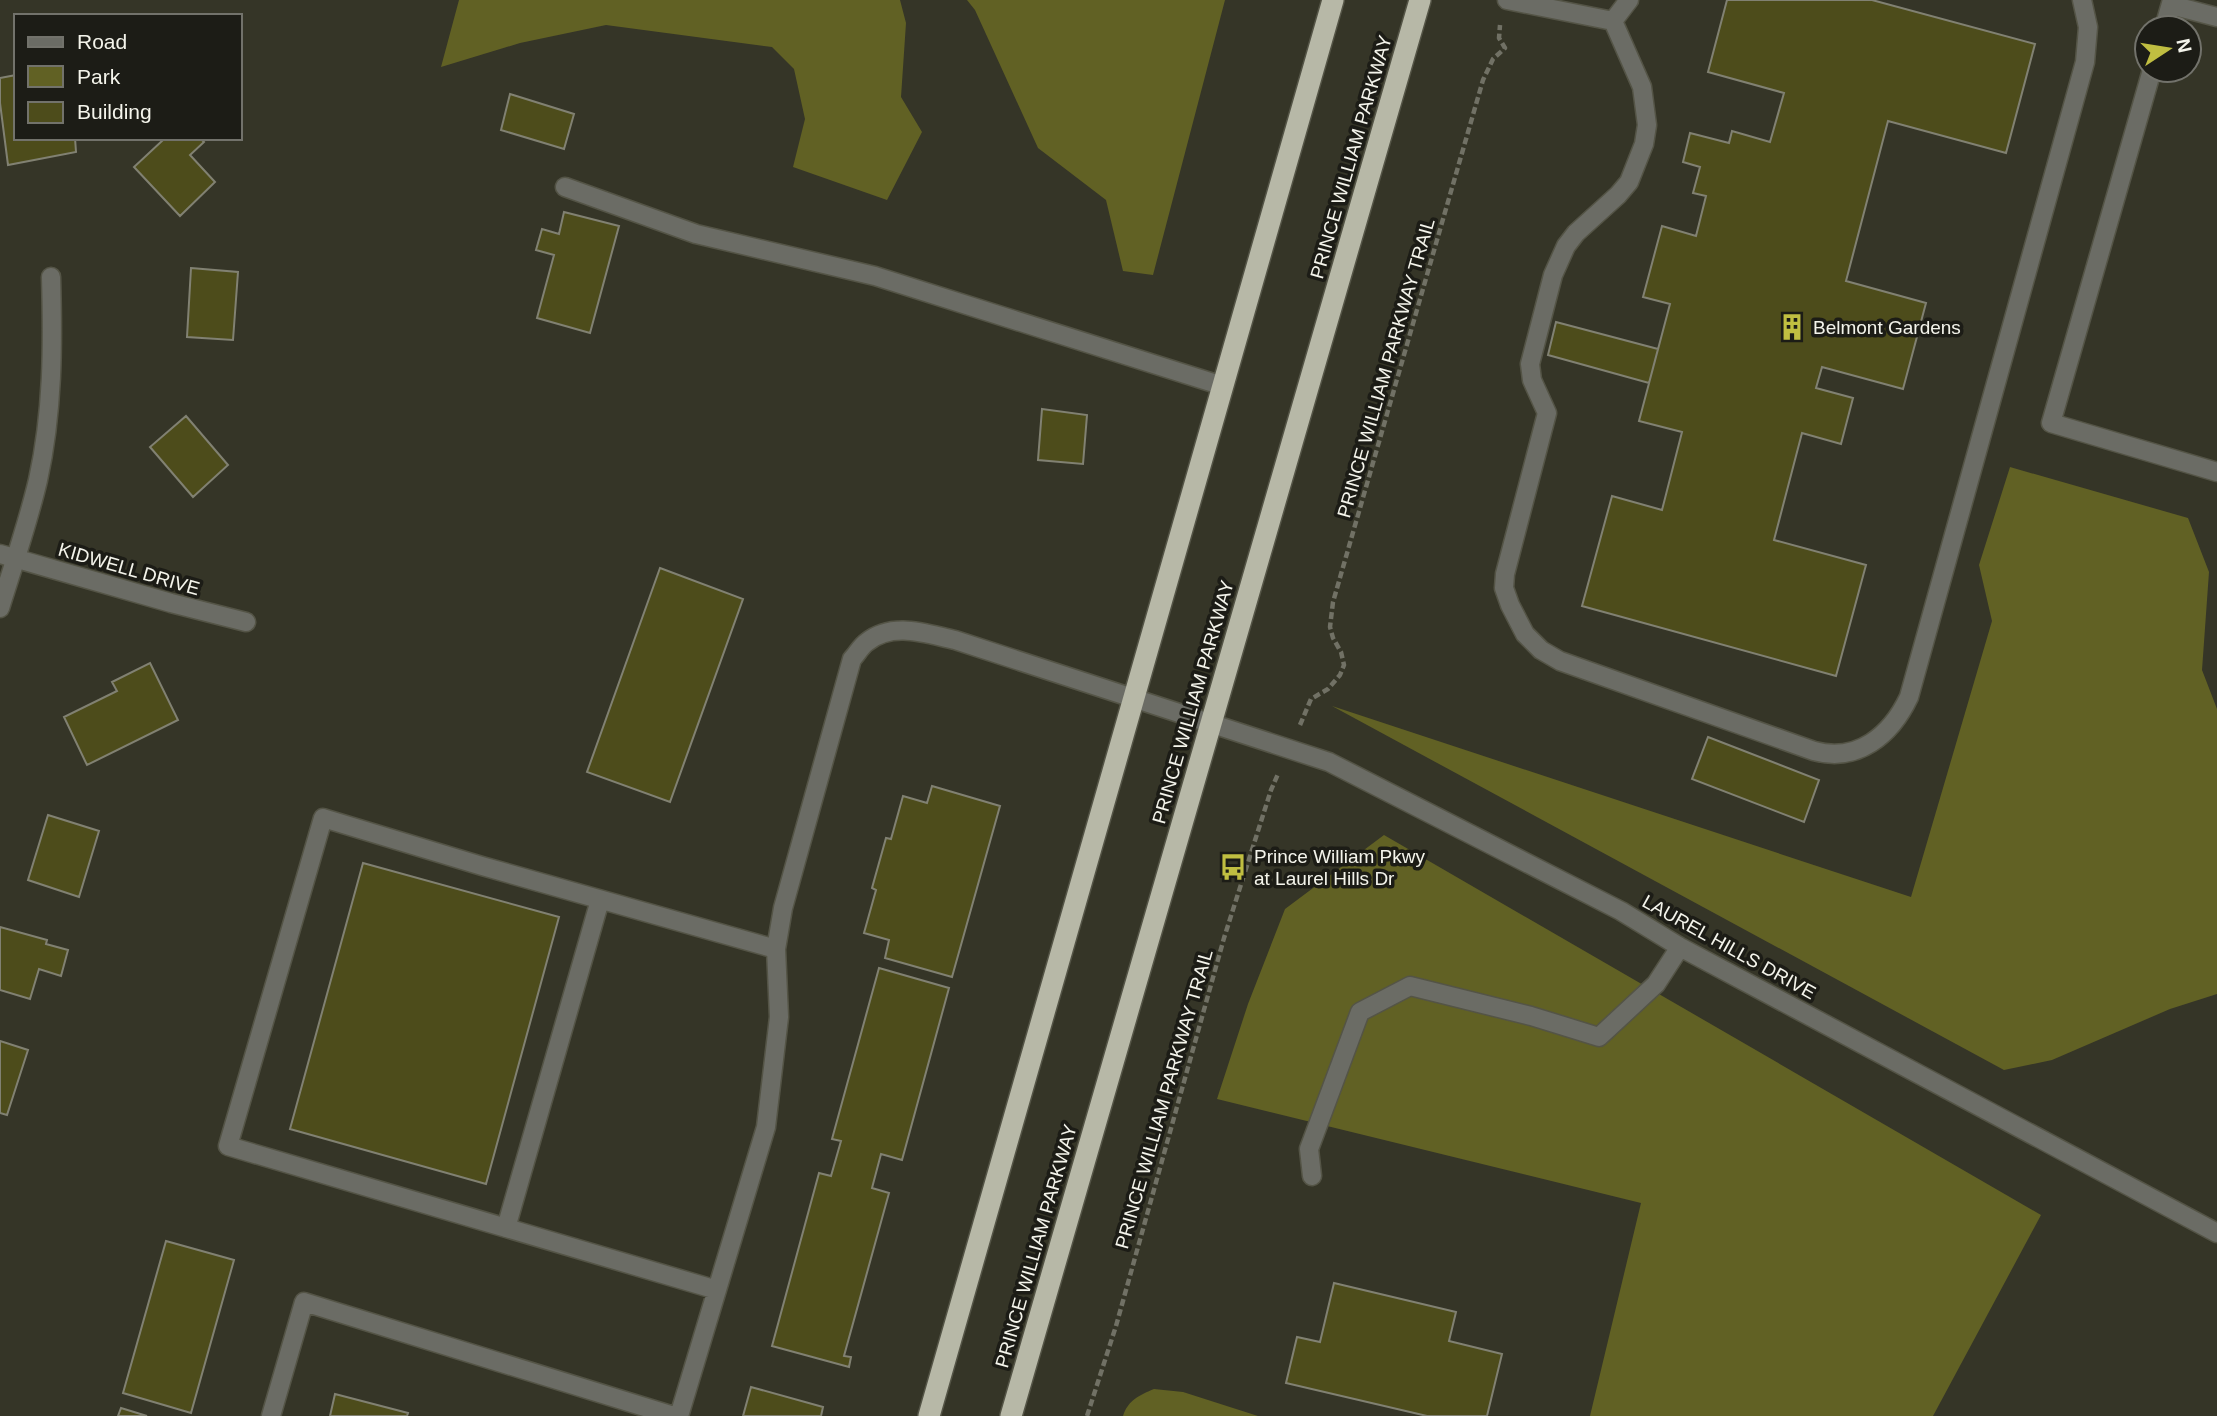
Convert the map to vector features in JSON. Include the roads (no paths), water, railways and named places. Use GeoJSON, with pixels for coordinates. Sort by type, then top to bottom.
{"type":"FeatureCollection","features":[{"type":"Feature","properties":{"kind":"highway"},"geometry":{"type":"LineString","coordinates":[[929,1416],[1333,0]]}},
{"type":"Feature","properties":{"kind":"highway","name":"PRINCE WILLIAM PARKWAY"},"geometry":{"type":"LineString","coordinates":[[1011,1416],[1420,0]]}},
{"type":"Feature","properties":{"kind":"street"},"geometry":{"type":"LineString","coordinates":[[1507,0],[1613,20]]}},
{"type":"Feature","properties":{"kind":"street"},"geometry":{"type":"LineString","coordinates":[[1613,20],[1629,0]]}},
{"type":"Feature","properties":{"kind":"street"},"geometry":{"type":"LineString","coordinates":[[1613,20],[1642,87],[1647,125],[1644,144],[1629,182],[1576,233],[1566,246],[1553,275],[1530,364],[1532,380],[1547,413],[1508,558],[1504,588],[1516,621],[1525,634],[1541,650],[1560,661],[1814,751],[1839,755],[1854,751],[1882,735],[1894,724],[1909,697],[2085,62],[2088,27],[2082,0]]}},
{"type":"Feature","properties":{"kind":"street"},"geometry":{"type":"LineString","coordinates":[[2171,2],[2217,17]]}},
{"type":"Feature","properties":{"kind":"street"},"geometry":{"type":"LineString","coordinates":[[2148,84],[2051,423],[2217,472]]}},
{"type":"Feature","properties":{"kind":"street"},"geometry":{"type":"LineString","coordinates":[[565,187],[696,234],[874,276],[1223,386]]}},
{"type":"Feature","properties":{"kind":"street"},"geometry":{"type":"LineString","coordinates":[[0,608],[8,556],[38,481],[44,448],[53,362],[51,277]]}},
{"type":"Feature","properties":{"kind":"street","name":"KIDWELL DRIVE"},"geometry":{"type":"LineString","coordinates":[[8,556],[246,622]]}},
{"type":"Feature","properties":{"kind":"street","name":"LAUREL HILLS DRIVE"},"geometry":{"type":"LineString","coordinates":[[676,1416],[766,1127],[779,1017],[776,949],[783,908],[852,659],[867,642],[888,631],[911,630],[955,640],[1329,761],[1621,911],[1680,947],[2217,1233]]}},
{"type":"Feature","properties":{"kind":"street"},"geometry":{"type":"LineString","coordinates":[[717,1290],[228,1146],[323,818],[776,949]]}},
{"type":"Feature","properties":{"kind":"street"},"geometry":{"type":"LineString","coordinates":[[506,1228],[600,900]]}},
{"type":"Feature","properties":{"kind":"street"},"geometry":{"type":"LineString","coordinates":[[1312,1175],[1308,1149],[1360,1012],[1410,986],[1531,1016],[1599,1037],[1656,984],[1680,947]]}},
{"type":"Feature","properties":{"kind":"street"},"geometry":{"type":"LineString","coordinates":[[271,1416],[304,1302],[676,1416]]}},
{"type":"Feature","properties":{"kind":"place","name":"Belmont Gardens"},"geometry":{"type":"Point","coordinates":[1792,327]}},
{"type":"Feature","properties":{"kind":"place","name":"Prince William Pkwy at Laurel Hills Dr"},"geometry":{"type":"Point","coordinates":[1233,867]}}]}
